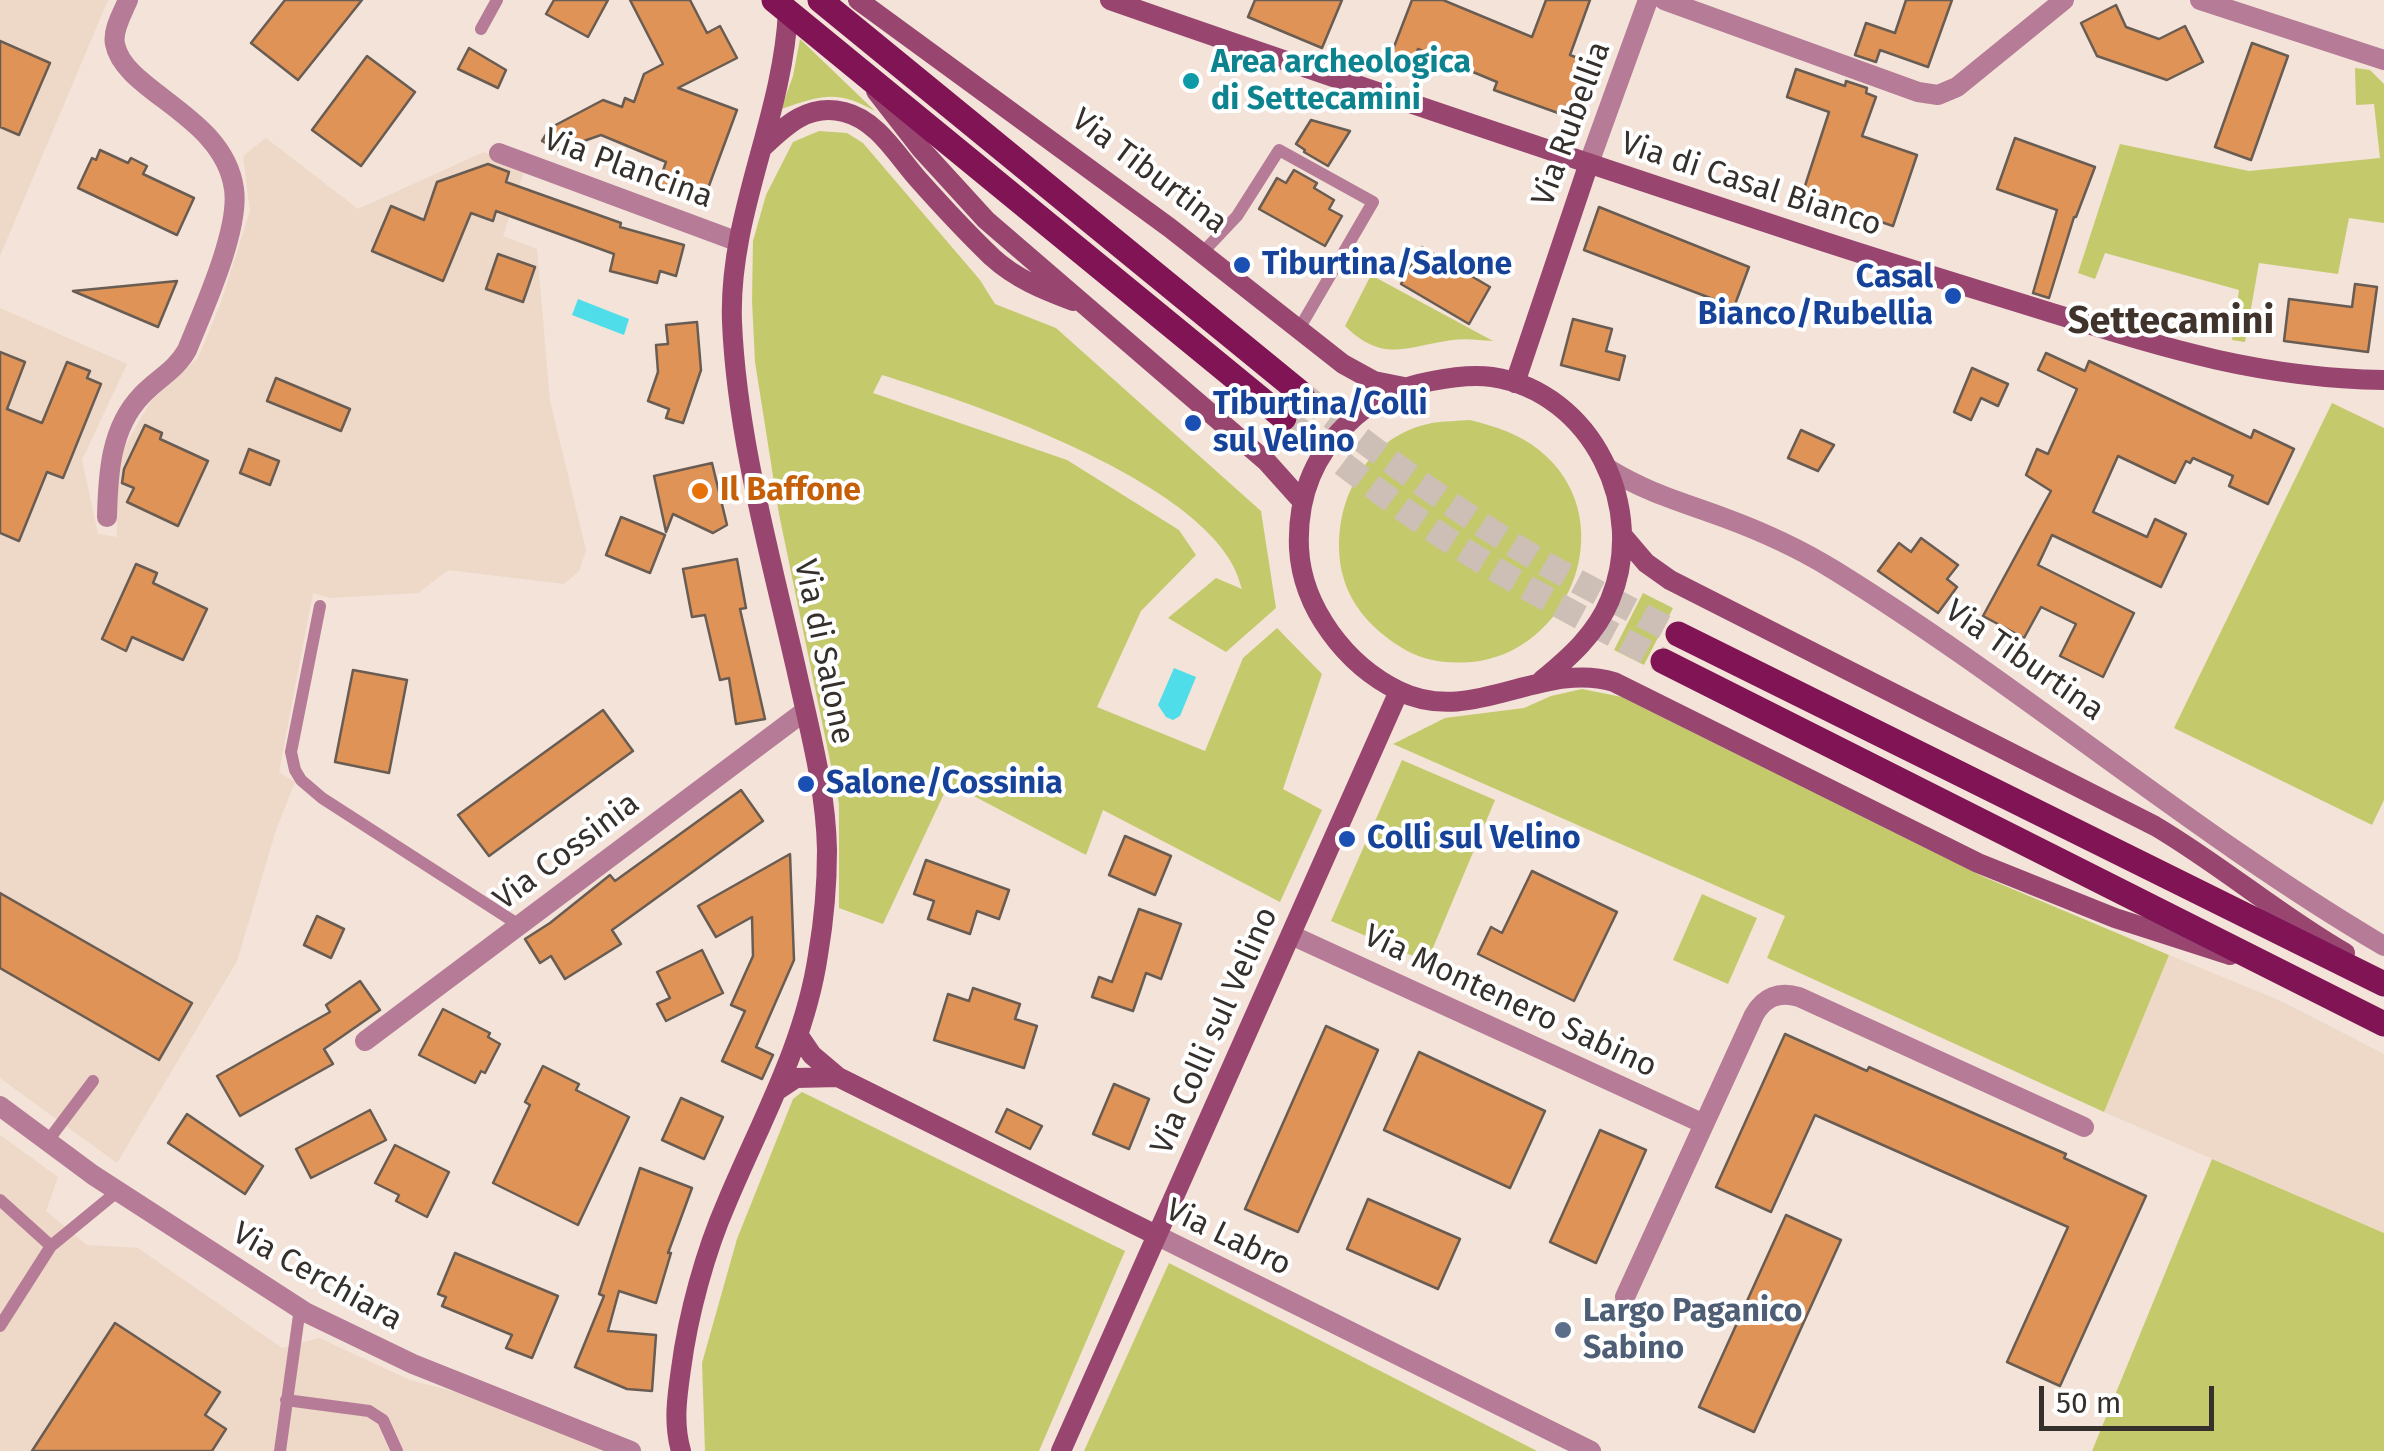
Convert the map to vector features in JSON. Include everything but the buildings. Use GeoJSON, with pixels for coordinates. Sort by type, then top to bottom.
{"type":"FeatureCollection","features":[{"type":"Feature","properties":{"kind":"main road"},"geometry":{"type":"LineString","coordinates":[[820,0],[1302,394]]}},
{"type":"Feature","properties":{"kind":"main road"},"geometry":{"type":"LineString","coordinates":[[780,6],[1284,418]]}},
{"type":"Feature","properties":{"kind":"main road"},"geometry":{"type":"LineString","coordinates":[[1678,634],[2384,984]]}},
{"type":"Feature","properties":{"kind":"main road","name":"Via Tiburtina"},"geometry":{"type":"LineString","coordinates":[[1664,662],[2384,1024]]}},
{"type":"Feature","properties":{"kind":"street"},"geometry":{"type":"LineString","coordinates":[[107,517],[108,470],[114,448],[137,400],[187,350],[232,228],[236,202],[233,180],[219,148],[200,126],[136,74],[118,52],[114,36],[128,0]]}},
{"type":"Feature","properties":{"kind":"street","name":"Via Tiburtina"},"geometry":{"type":"LineString","coordinates":[[858,0],[1203,252],[1362,375],[1404,386]]}},
{"type":"Feature","properties":{"kind":"street","name":"Via di Casal Bianco"},"geometry":{"type":"LineString","coordinates":[[1110,0],[1878,260],[2192,356],[2286,374],[2384,380]]}},
{"type":"Feature","properties":{"kind":"street","name":"Via Rubellia"},"geometry":{"type":"LineString","coordinates":[[1515,383],[1648,0]]}},
{"type":"Feature","properties":{"kind":"street"},"geometry":{"type":"LineString","coordinates":[[1664,0],[1932,94],[1957,87],[2064,0]]}},
{"type":"Feature","properties":{"kind":"street"},"geometry":{"type":"LineString","coordinates":[[2200,0],[2384,60]]}},
{"type":"Feature","properties":{"kind":"street","name":"Via di Salone"},"geometry":{"type":"LineString","coordinates":[[681,1451],[676,1411],[686,1331],[725,1206],[799,1036],[818,960],[826,903],[827,847],[820,781],[762,513],[740,393],[732,320],[736,241],[784,57],[780,6]]}},
{"type":"Feature","properties":{"kind":"street"},"geometry":{"type":"LineString","coordinates":[[865,75],[900,123],[980,214],[1275,469],[1302,501]]}},
{"type":"Feature","properties":{"kind":"street"},"geometry":{"type":"LineString","coordinates":[[763,148],[785,126],[807,114],[832,110],[857,116],[876,130],[957,222],[1000,263],[1033,285],[1085,305]]}},
{"type":"Feature","properties":{"kind":"street","name":"Via Plancina"},"geometry":{"type":"LineString","coordinates":[[500,153],[736,241]]}},
{"type":"Feature","properties":{"kind":"street","name":"Via Tiburtina"},"geometry":{"type":"LineString","coordinates":[[1542,680],[1581,646],[1604,612],[1617,578],[1623,536],[1618,496],[1592,441],[1566,412],[1515,383],[1474,376],[1404,386],[1376,400],[1339,431],[1311,474],[1298,527],[1299,556],[1314,607],[1346,650],[1399,691],[1418,697],[1466,701],[1542,680],[1576,676],[1614,682],[1996,870],[2145,928],[2282,971]]}},
{"type":"Feature","properties":{"kind":"street","name":"Via Tiburtina"},"geometry":{"type":"LineString","coordinates":[[1607,468],[1648,492],[1771,536],[1834,570],[2022,697],[2174,808],[2384,946]]}},
{"type":"Feature","properties":{"kind":"street"},"geometry":{"type":"LineString","coordinates":[[1623,536],[1646,564],[1670,580],[2155,826],[2222,867],[2301,927],[2384,975]]}},
{"type":"Feature","properties":{"kind":"street","name":"Via Colli sul Velino"},"geometry":{"type":"LineString","coordinates":[[1061,1451],[1399,691]]}},
{"type":"Feature","properties":{"kind":"street","name":"Via Cossinia"},"geometry":{"type":"LineString","coordinates":[[364,1041],[806,711]]}},
{"type":"Feature","properties":{"kind":"street","name":"Via Montenero Sabino"},"geometry":{"type":"LineString","coordinates":[[1291,935],[1704,1124]]}},
{"type":"Feature","properties":{"kind":"street"},"geometry":{"type":"LineString","coordinates":[[1625,1297],[1758,1007],[1772,996],[1789,994],[2084,1127]]}},
{"type":"Feature","properties":{"kind":"street","name":"Via Labro"},"geometry":{"type":"LineString","coordinates":[[799,1036],[812,1055],[838,1077],[1591,1451]]}},
{"type":"Feature","properties":{"kind":"street"},"geometry":{"type":"LineString","coordinates":[[778,1090],[796,1078],[838,1077]]}},
{"type":"Feature","properties":{"kind":"street","name":"Via Cerchiara"},"geometry":{"type":"LineString","coordinates":[[0,1106],[118,1191],[300,1308],[413,1364],[631,1451]]}},
{"type":"Feature","properties":{"kind":"lane"},"geometry":{"type":"LineString","coordinates":[[481,29],[497,0]]}},
{"type":"Feature","properties":{"kind":"lane"},"geometry":{"type":"LineString","coordinates":[[1203,252],[1237,216],[1278,150],[1372,202],[1299,329]]}},
{"type":"Feature","properties":{"kind":"lane"},"geometry":{"type":"LineString","coordinates":[[320,606],[291,752],[295,770],[322,798],[520,926]]}},
{"type":"Feature","properties":{"kind":"lane"},"geometry":{"type":"LineString","coordinates":[[47,1142],[93,1081]]}},
{"type":"Feature","properties":{"kind":"lane"},"geometry":{"type":"LineString","coordinates":[[0,1326],[52,1246],[118,1191]]}},
{"type":"Feature","properties":{"kind":"lane"},"geometry":{"type":"LineString","coordinates":[[0,1200],[52,1246]]}},
{"type":"Feature","properties":{"kind":"lane"},"geometry":{"type":"LineString","coordinates":[[280,1451],[300,1308]]}},
{"type":"Feature","properties":{"kind":"lane"},"geometry":{"type":"LineString","coordinates":[[286,1400],[369,1411],[382,1420],[397,1451]]}},
{"type":"Feature","properties":{"kind":"shaded area"},"geometry":{"type":"Polygon","coordinates":[[[0,0],[108,0],[0,256],[0,0]]]}},
{"type":"Feature","properties":{"kind":"shaded area"},"geometry":{"type":"Polygon","coordinates":[[[266,138],[358,209],[484,152],[524,171],[503,236],[537,249],[550,401],[586,550],[579,571],[564,584],[448,570],[418,593],[330,598],[313,593],[279,772],[295,782],[276,830],[237,961],[117,1163],[0,1078],[0,308],[127,364],[82,460],[98,534],[117,537],[116,461],[151,401],[198,358],[220,305],[250,211],[243,156],[266,138]]]}},
{"type":"Feature","properties":{"kind":"shaded area"},"geometry":{"type":"Polygon","coordinates":[[[2169,955],[2281,1001],[2384,1054],[2384,1233],[2104,1112],[2169,955]]]}},
{"type":"Feature","properties":{"kind":"shaded area"},"geometry":{"type":"Polygon","coordinates":[[[0,1135],[58,1177],[46,1211],[87,1245],[138,1248],[282,1348],[319,1338],[410,1380],[456,1392],[608,1451],[0,1451],[0,1135]]]}},
{"type":"Feature","properties":{"kind":"green space"},"geometry":{"type":"Polygon","coordinates":[[[800,39],[875,111],[839,97],[781,109],[800,39]]]}},
{"type":"Feature","properties":{"kind":"green space"},"geometry":{"type":"Polygon","coordinates":[[[2355,68],[2370,70],[2384,84],[2384,223],[2349,218],[2338,274],[2259,263],[2245,342],[2232,340],[2239,290],[2105,253],[2095,279],[2078,273],[2120,144],[2249,171],[2380,158],[2374,104],[2356,105],[2355,68]]]}},
{"type":"Feature","properties":{"kind":"green space"},"geometry":{"type":"Polygon","coordinates":[[[819,131],[847,133],[863,143],[980,280],[995,304],[1056,328],[1261,511],[1276,608],[1226,652],[1168,618],[1216,578],[1242,589],[1224,551],[1190,516],[1143,483],[1030,428],[882,375],[873,393],[1067,460],[1179,530],[1196,555],[1141,611],[1097,707],[1205,751],[1243,658],[1277,628],[1322,674],[1283,789],[1322,810],[1280,902],[1103,810],[1086,855],[949,783],[883,924],[839,908],[839,804],[779,514],[755,362],[752,300],[753,241],[766,195],[793,142],[819,131]]]}},
{"type":"Feature","properties":{"kind":"green space"},"geometry":{"type":"Polygon","coordinates":[[[1371,275],[1493,341],[1457,339],[1395,350],[1371,345],[1345,326],[1371,275]]]}},
{"type":"Feature","properties":{"kind":"green space"},"geometry":{"type":"Polygon","coordinates":[[[2332,403],[2384,428],[2384,800],[2372,825],[2174,728],[2332,403]]]}},
{"type":"Feature","properties":{"kind":"green space"},"geometry":{"type":"Polygon","coordinates":[[[1470,420],[1531,444],[1564,477],[1577,508],[1581,540],[1576,573],[1562,604],[1541,630],[1513,650],[1459,663],[1427,659],[1408,651],[1365,617],[1343,576],[1340,527],[1355,480],[1386,443],[1432,423],[1470,420]]]}},
{"type":"Feature","properties":{"kind":"green space"},"geometry":{"type":"Polygon","coordinates":[[[1643,593],[1673,608],[1644,665],[1614,650],[1643,593]]]}},
{"type":"Feature","properties":{"kind":"green space"},"geometry":{"type":"Polygon","coordinates":[[[1582,689],[1622,697],[1984,877],[2169,955],[2104,1112],[1767,958],[1785,916],[1393,744],[1445,718],[1524,708],[1582,689]]]}},
{"type":"Feature","properties":{"kind":"green space"},"geometry":{"type":"Polygon","coordinates":[[[1402,760],[1495,800],[1427,962],[1331,921],[1402,760]]]}},
{"type":"Feature","properties":{"kind":"green space"},"geometry":{"type":"Polygon","coordinates":[[[1702,894],[1757,918],[1728,984],[1673,960],[1702,894]]]}},
{"type":"Feature","properties":{"kind":"green space"},"geometry":{"type":"Polygon","coordinates":[[[802,1092],[1125,1251],[1039,1451],[705,1451],[702,1363],[737,1239],[793,1099],[802,1092]]]}},
{"type":"Feature","properties":{"kind":"green space"},"geometry":{"type":"Polygon","coordinates":[[[2212,1159],[2384,1233],[2384,1451],[2092,1451],[2212,1159]]]}},
{"type":"Feature","properties":{"kind":"green space"},"geometry":{"type":"Polygon","coordinates":[[[1169,1263],[1537,1451],[1084,1451],[1169,1263]]]}},
{"type":"Feature","properties":{"kind":"water"},"geometry":{"type":"Polygon","coordinates":[[[578,299],[629,319],[624,335],[572,315],[578,299]]]}},
{"type":"Feature","properties":{"kind":"water"},"geometry":{"type":"Polygon","coordinates":[[[1174,668],[1196,677],[1180,716],[1173,720],[1158,705],[1174,668]]]}},
{"type":"Feature","properties":{"kind":"tunnel"},"geometry":{"type":"LineString","coordinates":[[1302,394],[1482,525],[1678,634]]}},
{"type":"Feature","properties":{"kind":"tunnel"},"geometry":{"type":"LineString","coordinates":[[1284,418],[1390,500],[1456,545],[1663,661]]}},
{"type":"Feature","properties":{"kind":"place","name":"Area archeologica di Settecamini"},"geometry":{"type":"Point","coordinates":[1191,81]}},
{"type":"Feature","properties":{"kind":"place","name":"Tiburtina/Salone"},"geometry":{"type":"Point","coordinates":[1242,265]}},
{"type":"Feature","properties":{"kind":"place","name":"Casal Bianco/Rubellia"},"geometry":{"type":"Point","coordinates":[1953,296]}},
{"type":"Feature","properties":{"kind":"place","name":"Tiburtina/Colli sul Velino"},"geometry":{"type":"Point","coordinates":[1193,423]}},
{"type":"Feature","properties":{"kind":"place","name":"Il Baffone"},"geometry":{"type":"Point","coordinates":[700,491]}},
{"type":"Feature","properties":{"kind":"place","name":"Salone/Cossinia"},"geometry":{"type":"Point","coordinates":[806,784]}},
{"type":"Feature","properties":{"kind":"place","name":"Colli sul Velino"},"geometry":{"type":"Point","coordinates":[1347,839]}},
{"type":"Feature","properties":{"kind":"place","name":"Largo Paganico Sabino"},"geometry":{"type":"Point","coordinates":[1563,1330]}},
{"type":"Feature","properties":{"kind":"district","name":"Settecamini"},"geometry":{"type":"Point","coordinates":[2171,322]}}]}
